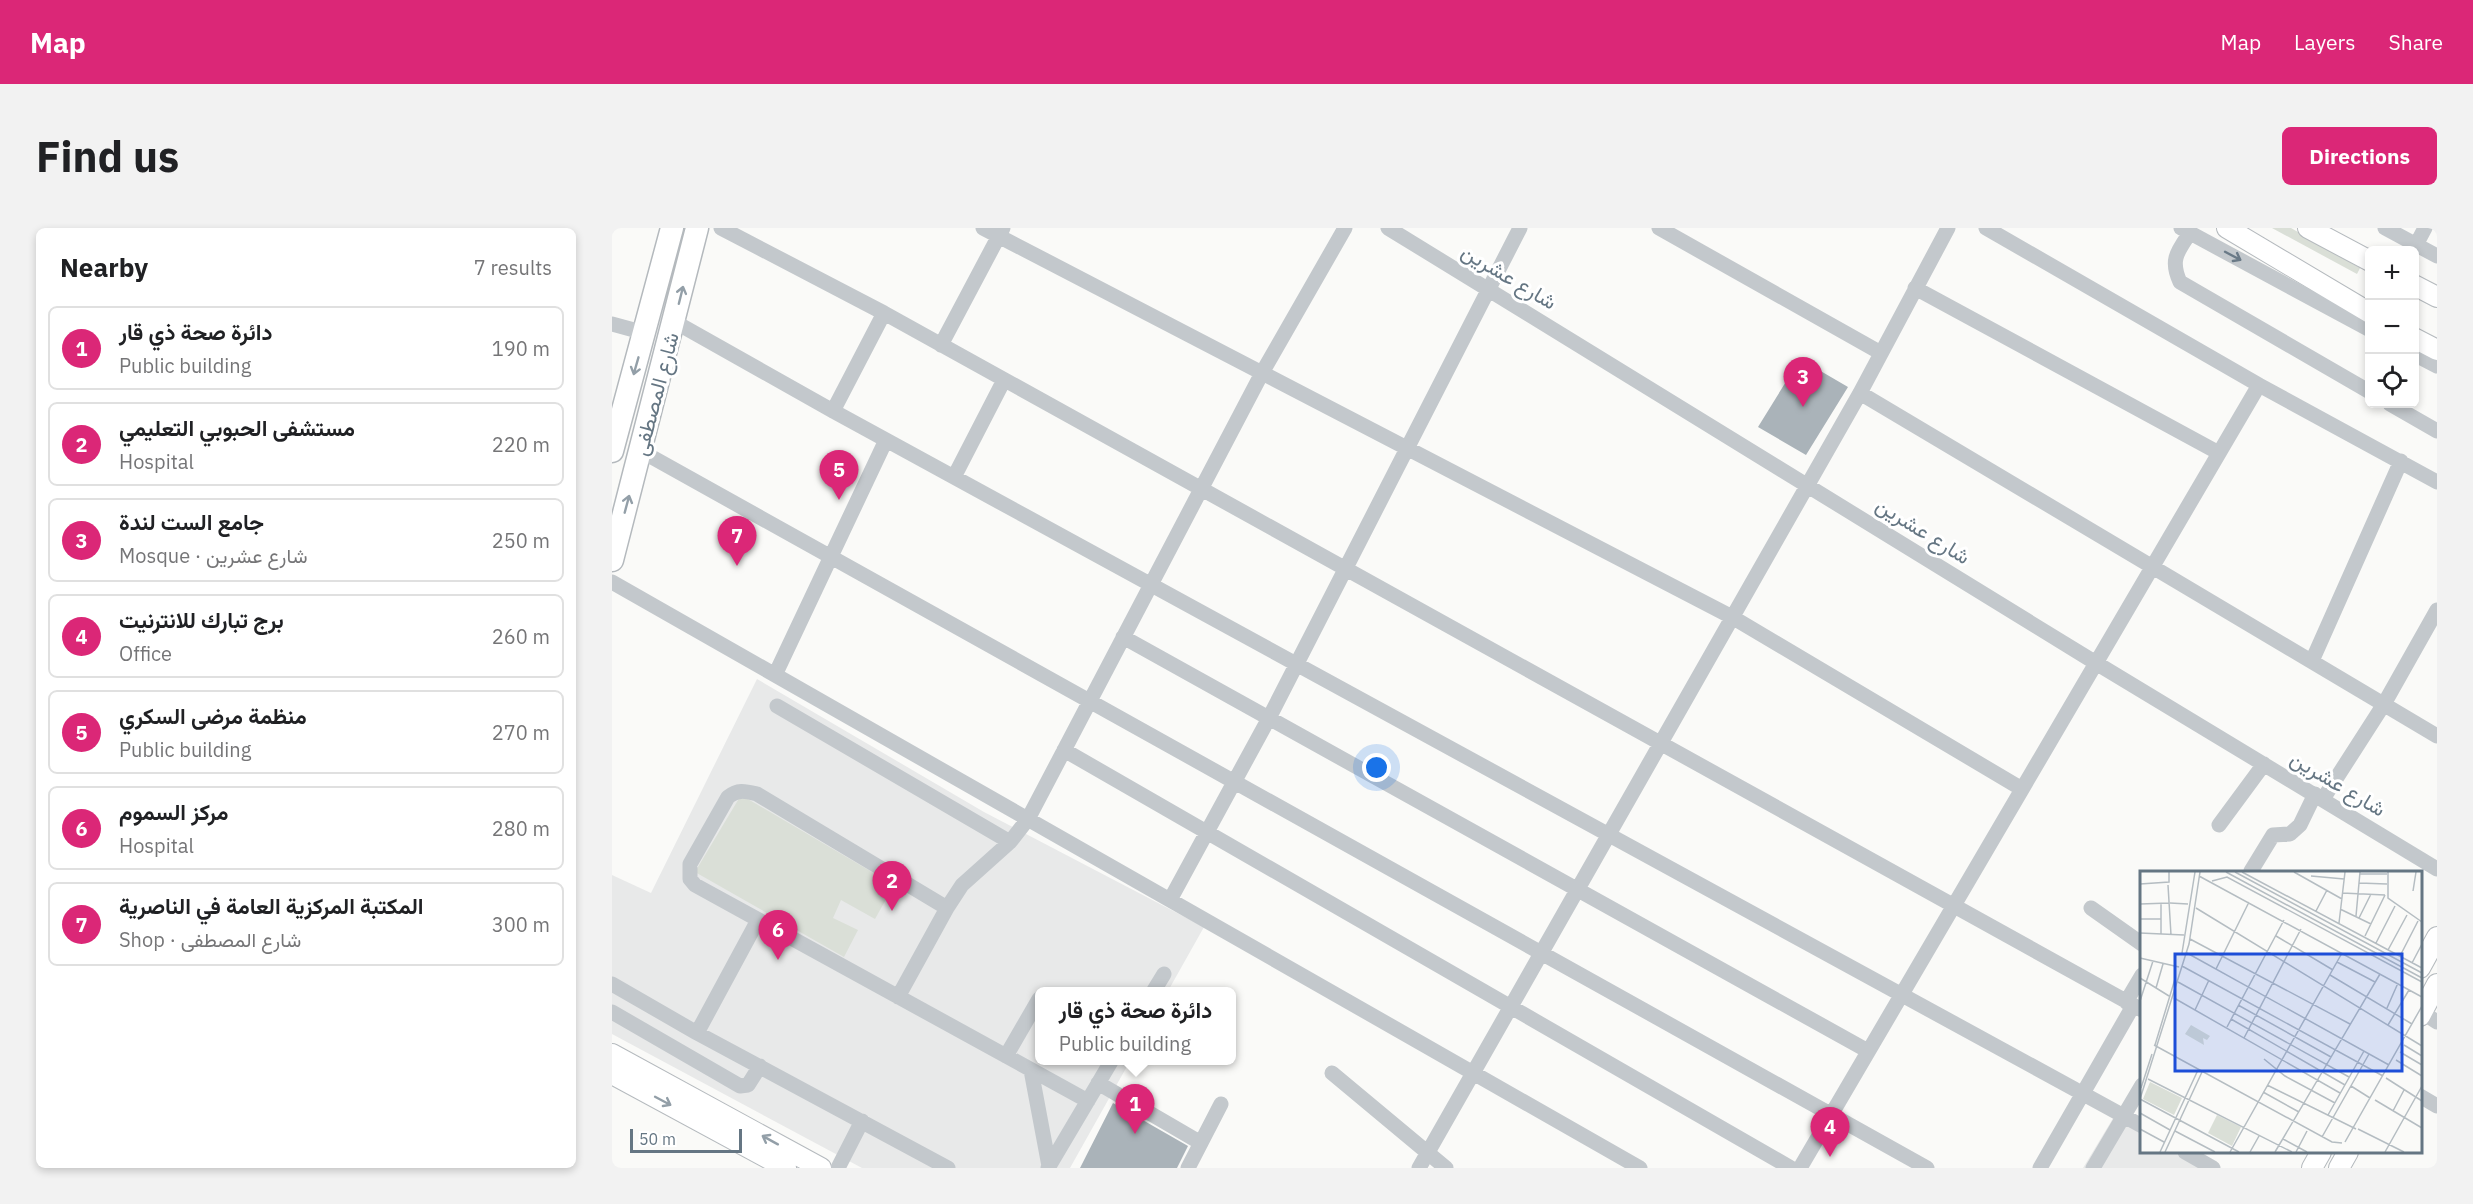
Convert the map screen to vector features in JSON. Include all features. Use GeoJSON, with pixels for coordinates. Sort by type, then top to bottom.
{"type":"FeatureCollection","features":[{"type":"Feature","properties":{"kind":"highway"},"geometry":{"type":"LineString","coordinates":[[661,268],[666,228]]}},
{"type":"Feature","properties":{"kind":"highway"},"geometry":{"type":"LineString","coordinates":[[661,268],[672,228]]}},
{"type":"Feature","properties":{"kind":"highway","name":"شارع المصطفى"},"geometry":{"type":"LineString","coordinates":[[612,560],[675,322],[697,228]]}},
{"type":"Feature","properties":{"kind":"highway","name":"شارع المصطفى"},"geometry":{"type":"LineString","coordinates":[[612,451],[661,268]]}},
{"type":"Feature","properties":{"kind":"main road"},"geometry":{"type":"LineString","coordinates":[[2227,228],[2365,301]]}},
{"type":"Feature","properties":{"kind":"main road"},"geometry":{"type":"LineString","coordinates":[[2234,228],[2365,301]]}},
{"type":"Feature","properties":{"kind":"main road"},"geometry":{"type":"LineString","coordinates":[[2308,228],[2365,258]]}},
{"type":"Feature","properties":{"kind":"main road"},"geometry":{"type":"LineString","coordinates":[[2333,228],[2369,246]]}},
{"type":"Feature","properties":{"kind":"main road"},"geometry":{"type":"LineString","coordinates":[[2419,272],[2437,282]]}},
{"type":"Feature","properties":{"kind":"main road"},"geometry":{"type":"LineString","coordinates":[[2419,287],[2437,297]]}},
{"type":"Feature","properties":{"kind":"main road"},"geometry":{"type":"LineString","coordinates":[[2419,326],[2437,336]]}},
{"type":"Feature","properties":{"kind":"main road"},"geometry":{"type":"LineString","coordinates":[[2419,340],[2437,350]]}},
{"type":"Feature","properties":{"kind":"main road"},"geometry":{"type":"LineString","coordinates":[[2427,968],[2437,937]]}},
{"type":"Feature","properties":{"kind":"main road"},"geometry":{"type":"LineString","coordinates":[[2427,1017],[2437,984]]}},
{"type":"Feature","properties":{"kind":"main road"},"geometry":{"type":"LineString","coordinates":[[612,1054],[793,1164]]}},
{"type":"Feature","properties":{"kind":"main road"},"geometry":{"type":"LineString","coordinates":[[612,1074],[793,1164],[821,1168]]}},
{"type":"Feature","properties":{"kind":"main road"},"geometry":{"type":"LineString","coordinates":[[2313,1168],[2320,1153]]}},
{"type":"Feature","properties":{"kind":"main road"},"geometry":{"type":"LineString","coordinates":[[2339,1168],[2347,1153]]}},
{"type":"Feature","properties":{"kind":"street"},"geometry":{"type":"LineString","coordinates":[[722,228],[884,313],[2134,1006]]}},
{"type":"Feature","properties":{"kind":"street"},"geometry":{"type":"LineString","coordinates":[[983,228],[1001,232],[1262,373],[1732,617],[2022,789]]}},
{"type":"Feature","properties":{"kind":"street"},"geometry":{"type":"LineString","coordinates":[[898,997],[947,908],[968,879],[1010,842],[1028,819],[1200,488],[1262,373],[1345,228]]}},
{"type":"Feature","properties":{"kind":"street","name":"شارع عشرين"},"geometry":{"type":"LineString","coordinates":[[1388,228],[2096,663],[2437,869]]}},
{"type":"Feature","properties":{"kind":"street"},"geometry":{"type":"LineString","coordinates":[[1170,900],[1269,718],[1520,228]]}},
{"type":"Feature","properties":{"kind":"street"},"geometry":{"type":"LineString","coordinates":[[1659,228],[1881,353]]}},
{"type":"Feature","properties":{"kind":"street"},"geometry":{"type":"LineString","coordinates":[[1419,1168],[1860,393],[1947,228]]}},
{"type":"Feature","properties":{"kind":"street"},"geometry":{"type":"LineString","coordinates":[[1986,228],[2259,385],[2437,482]]}},
{"type":"Feature","properties":{"kind":"street"},"geometry":{"type":"LineString","coordinates":[[2385,228],[2437,256]]}},
{"type":"Feature","properties":{"kind":"street"},"geometry":{"type":"LineString","coordinates":[[2416,245],[2425,228]]}},
{"type":"Feature","properties":{"kind":"street"},"geometry":{"type":"LineString","coordinates":[[2365,327],[2186,230],[2174,269],[2180,282],[2365,389]]}},
{"type":"Feature","properties":{"kind":"street"},"geometry":{"type":"LineString","coordinates":[[941,345],[1001,232]]}},
{"type":"Feature","properties":{"kind":"street"},"geometry":{"type":"LineString","coordinates":[[1915,288],[2219,453]]}},
{"type":"Feature","properties":{"kind":"street"},"geometry":{"type":"LineString","coordinates":[[833,411],[884,313]]}},
{"type":"Feature","properties":{"kind":"street"},"geometry":{"type":"LineString","coordinates":[[675,322],[833,411],[2140,1125]]}},
{"type":"Feature","properties":{"kind":"street"},"geometry":{"type":"LineString","coordinates":[[612,324],[645,333]]}},
{"type":"Feature","properties":{"kind":"street"},"geometry":{"type":"LineString","coordinates":[[2419,356],[2437,366]]}},
{"type":"Feature","properties":{"kind":"street"},"geometry":{"type":"LineString","coordinates":[[954,477],[1004,380]]}},
{"type":"Feature","properties":{"kind":"street"},"geometry":{"type":"LineString","coordinates":[[1800,1168],[2259,385]]}},
{"type":"Feature","properties":{"kind":"street"},"geometry":{"type":"LineString","coordinates":[[1860,393],[2437,736]]}},
{"type":"Feature","properties":{"kind":"street"},"geometry":{"type":"LineString","coordinates":[[2397,408],[2437,431]]}},
{"type":"Feature","properties":{"kind":"street"},"geometry":{"type":"LineString","coordinates":[[775,675],[832,559],[886,440]]}},
{"type":"Feature","properties":{"kind":"street"},"geometry":{"type":"LineString","coordinates":[[641,451],[1927,1168]]}},
{"type":"Feature","properties":{"kind":"street"},"geometry":{"type":"LineString","coordinates":[[2312,661],[2401,461]]}},
{"type":"Feature","properties":{"kind":"street"},"geometry":{"type":"LineString","coordinates":[[612,582],[1640,1168]]}},
{"type":"Feature","properties":{"kind":"street"},"geometry":{"type":"LineString","coordinates":[[2251,871],[2273,834],[2290,834],[2301,825],[2384,704],[2437,610]]}},
{"type":"Feature","properties":{"kind":"street"},"geometry":{"type":"LineString","coordinates":[[1123,637],[1868,1051]]}},
{"type":"Feature","properties":{"kind":"street"},"geometry":{"type":"LineString","coordinates":[[777,706],[1010,842]]}},
{"type":"Feature","properties":{"kind":"street"},"geometry":{"type":"LineString","coordinates":[[1064,750],[1791,1168]]}},
{"type":"Feature","properties":{"kind":"street"},"geometry":{"type":"LineString","coordinates":[[2219,825],[2264,764]]}},
{"type":"Feature","properties":{"kind":"street"},"geometry":{"type":"LineString","coordinates":[[947,908],[757,794],[736,791],[728,797],[690,864],[689,872],[695,885],[1088,1101]]}},
{"type":"Feature","properties":{"kind":"street"},"geometry":{"type":"LineString","coordinates":[[2091,908],[2140,943]]}},
{"type":"Feature","properties":{"kind":"street"},"geometry":{"type":"LineString","coordinates":[[697,1033],[758,920]]}},
{"type":"Feature","properties":{"kind":"street"},"geometry":{"type":"LineString","coordinates":[[1156,987],[1164,974]]}},
{"type":"Feature","properties":{"kind":"street"},"geometry":{"type":"LineString","coordinates":[[2040,1168],[2134,1006],[2140,983]]}},
{"type":"Feature","properties":{"kind":"street"},"geometry":{"type":"LineString","coordinates":[[612,984],[697,1033],[948,1168]]}},
{"type":"Feature","properties":{"kind":"street"},"geometry":{"type":"LineString","coordinates":[[1006,1056],[1035,1005]]}},
{"type":"Feature","properties":{"kind":"street"},"geometry":{"type":"LineString","coordinates":[[612,1012],[740,1086],[748,1085],[760,1066]]}},
{"type":"Feature","properties":{"kind":"street"},"geometry":{"type":"LineString","coordinates":[[1048,1167],[1109,1065]]}},
{"type":"Feature","properties":{"kind":"street"},"geometry":{"type":"LineString","coordinates":[[1031,1070],[1048,1167]]}},
{"type":"Feature","properties":{"kind":"street"},"geometry":{"type":"LineString","coordinates":[[1332,1072],[1446,1168]]}},
{"type":"Feature","properties":{"kind":"street"},"geometry":{"type":"LineString","coordinates":[[1098,1083],[1201,1143]]}},
{"type":"Feature","properties":{"kind":"street"},"geometry":{"type":"LineString","coordinates":[[2093,1168],[2140,1087]]}},
{"type":"Feature","properties":{"kind":"street"},"geometry":{"type":"LineString","coordinates":[[2422,1097],[2437,1106]]}},
{"type":"Feature","properties":{"kind":"street"},"geometry":{"type":"LineString","coordinates":[[1188,1168],[1221,1104]]}},
{"type":"Feature","properties":{"kind":"street"},"geometry":{"type":"LineString","coordinates":[[838,1168],[862,1121]]}},
{"type":"Feature","properties":{"kind":"street"},"geometry":{"type":"LineString","coordinates":[[2187,1153],[2213,1168]]}},
{"type":"Feature","properties":{"kind":"shaded area"},"geometry":{"type":"Polygon","coordinates":[[[2272,228],[2291,228],[2360,268],[2357,274],[2272,228]]]}},
{"type":"Feature","properties":{"kind":"shaded area"},"geometry":{"type":"Polygon","coordinates":[[[757,679],[984,812],[1204,927],[1170,987],[1035,987],[1035,1065],[1128,1065],[1070,1168],[862,1168],[612,1034],[612,875],[651,893],[757,679]]]}},
{"type":"Feature","properties":{"kind":"shaded area"},"geometry":{"type":"Polygon","coordinates":[[[741,795],[894,885],[875,919],[841,900],[833,918],[858,930],[844,957],[695,872],[741,795]]]}},
{"type":"Feature","properties":{"kind":"shaded area"},"geometry":{"type":"Polygon","coordinates":[[[2115,1115],[2140,1130],[2140,1153],[2177,1153],[2202,1168],[2083,1168],[2115,1115]]]}},
{"type":"Feature","properties":{"kind":"building"},"geometry":{"type":"Polygon","coordinates":[[[1800,359],[1848,387],[1806,455],[1758,427],[1800,359]]]}},
{"type":"Feature","properties":{"kind":"building"},"geometry":{"type":"Polygon","coordinates":[[[1113,1103],[1188,1146],[1177,1168],[1080,1168],[1113,1103]]]}},
{"type":"Feature","properties":{"kind":"place","name":"جامع الست لندة"},"geometry":{"type":"Point","coordinates":[1803,407]}},
{"type":"Feature","properties":{"kind":"place","name":"منظمة مرضى السكري"},"geometry":{"type":"Point","coordinates":[839,500]}},
{"type":"Feature","properties":{"kind":"place","name":"المكتبة المركزية العامة في الناصرية"},"geometry":{"type":"Point","coordinates":[737,566]}},
{"type":"Feature","properties":{"kind":"place","name":"مستشفى الحبوبي التعليمي"},"geometry":{"type":"Point","coordinates":[892,911]}},
{"type":"Feature","properties":{"kind":"place","name":"مركز السموم"},"geometry":{"type":"Point","coordinates":[778,960]}},
{"type":"Feature","properties":{"kind":"place","name":"دائرة صحة ذي قار"},"geometry":{"type":"Point","coordinates":[1135,1134]}},
{"type":"Feature","properties":{"kind":"place","name":"برج تبارك للانترنيت"},"geometry":{"type":"Point","coordinates":[1830,1157]}}]}
